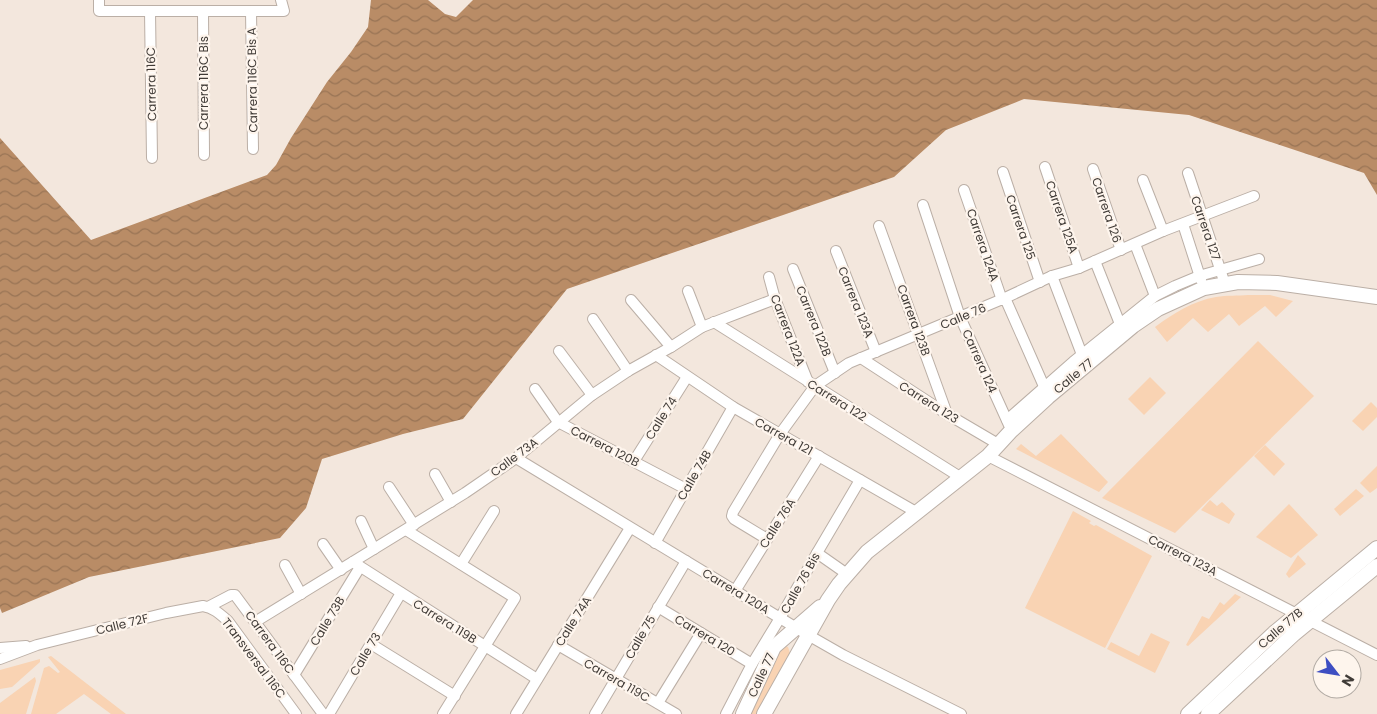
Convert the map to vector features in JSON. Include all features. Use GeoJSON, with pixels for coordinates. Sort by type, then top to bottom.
{"type":"FeatureCollection","features":[{"type":"Feature","properties":{"kind":"street"},"geometry":{"type":"LineString","coordinates":[[99,5],[150,11],[284,12],[281,0]]}},
{"type":"Feature","properties":{"kind":"street","name":"Carrera 116C"},"geometry":{"type":"LineString","coordinates":[[150,11],[152,158]]}},
{"type":"Feature","properties":{"kind":"street","name":"Carrera 116C Bis"},"geometry":{"type":"LineString","coordinates":[[203,11],[204,155]]}},
{"type":"Feature","properties":{"kind":"street","name":"Carrera 116C Bis A"},"geometry":{"type":"LineString","coordinates":[[251,11],[253,149]]}},
{"type":"Feature","properties":{"kind":"street","name":"Carrera 125A"},"geometry":{"type":"LineString","coordinates":[[1045,167],[1079,268]]}},
{"type":"Feature","properties":{"kind":"street","name":"Carrera 126"},"geometry":{"type":"LineString","coordinates":[[1093,169],[1121,250]]}},
{"type":"Feature","properties":{"kind":"street","name":"Carrera 125"},"geometry":{"type":"LineString","coordinates":[[1003,172],[1040,282]]}},
{"type":"Feature","properties":{"kind":"street","name":"Carrera 127"},"geometry":{"type":"LineString","coordinates":[[1188,173],[1225,284]]}},
{"type":"Feature","properties":{"kind":"street"},"geometry":{"type":"LineString","coordinates":[[1143,180],[1163,231]]}},
{"type":"Feature","properties":{"kind":"street","name":"Carrera 124A"},"geometry":{"type":"LineString","coordinates":[[964,190],[1004,299],[1046,392]]}},
{"type":"Feature","properties":{"kind":"street","name":"Calle 76"},"geometry":{"type":"LineString","coordinates":[[767,539],[734,519],[732,516],[733,512],[811,384],[861,358],[1004,299],[1052,276],[1079,268],[1163,231],[1254,196]]}},
{"type":"Feature","properties":{"kind":"street","name":"Carrera 124"},"geometry":{"type":"LineString","coordinates":[[923,205],[960,317],[1009,425]]}},
{"type":"Feature","properties":{"kind":"street"},"geometry":{"type":"LineString","coordinates":[[1183,224],[1201,282]]}},
{"type":"Feature","properties":{"kind":"street","name":"Carrera 123B"},"geometry":{"type":"LineString","coordinates":[[879,226],[947,414]]}},
{"type":"Feature","properties":{"kind":"street"},"geometry":{"type":"LineString","coordinates":[[1134,244],[1155,296]]}},
{"type":"Feature","properties":{"kind":"street","name":"Carrera 123A"},"geometry":{"type":"LineString","coordinates":[[836,252],[876,352]]}},
{"type":"Feature","properties":{"kind":"street"},"geometry":{"type":"LineString","coordinates":[[1052,276],[1084,360],[1120,324],[1155,296],[1175,286],[1201,282],[1220,269],[1260,259]]}},
{"type":"Feature","properties":{"kind":"street"},"geometry":{"type":"LineString","coordinates":[[1094,261],[1120,324]]}},
{"type":"Feature","properties":{"kind":"street","name":"Carrera 122B"},"geometry":{"type":"LineString","coordinates":[[793,269],[835,373]]}},
{"type":"Feature","properties":{"kind":"street","name":"Carrera 122A"},"geometry":{"type":"LineString","coordinates":[[769,277],[774,299],[811,384]]}},
{"type":"Feature","properties":{"kind":"street","name":"Calle 77"},"geometry":{"type":"LineString","coordinates":[[764,714],[828,600],[866,552],[988,456],[998,444],[1009,425],[1084,360],[1143,319],[1201,282],[1225,284],[1238,282],[1277,283],[1377,298]]}},
{"type":"Feature","properties":{"kind":"street"},"geometry":{"type":"LineString","coordinates":[[688,291],[702,327]]}},
{"type":"Feature","properties":{"kind":"street","name":"Calle 73A"},"geometry":{"type":"LineString","coordinates":[[255,622],[341,570],[356,565],[374,549],[451,502],[516,458],[592,395],[628,371],[702,327],[774,299]]}},
{"type":"Feature","properties":{"kind":"street"},"geometry":{"type":"LineString","coordinates":[[632,300],[671,347]]}},
{"type":"Feature","properties":{"kind":"street"},"geometry":{"type":"LineString","coordinates":[[593,319],[628,371]]}},
{"type":"Feature","properties":{"kind":"street","name":"Carrera 122"},"geometry":{"type":"LineString","coordinates":[[714,322],[960,477]]}},
{"type":"Feature","properties":{"kind":"street"},"geometry":{"type":"LineString","coordinates":[[559,350],[592,395]]}},
{"type":"Feature","properties":{"kind":"street","name":"Carrera 121"},"geometry":{"type":"LineString","coordinates":[[656,355],[733,408],[916,512]]}},
{"type":"Feature","properties":{"kind":"street","name":"Carrera 123"},"geometry":{"type":"LineString","coordinates":[[861,358],[947,414],[998,444]]}},
{"type":"Feature","properties":{"kind":"street","name":"Calle 74"},"geometry":{"type":"LineString","coordinates":[[634,460],[687,377]]}},
{"type":"Feature","properties":{"kind":"street","name":"Carrera 120B"},"geometry":{"type":"LineString","coordinates":[[535,389],[558,422],[634,460],[686,489]]}},
{"type":"Feature","properties":{"kind":"street","name":"Calle 74B"},"geometry":{"type":"LineString","coordinates":[[655,543],[733,408]]}},
{"type":"Feature","properties":{"kind":"street","name":"Calle 76A"},"geometry":{"type":"LineString","coordinates":[[735,591],[819,456]]}},
{"type":"Feature","properties":{"kind":"street","name":"Carrera 123A"},"geometry":{"type":"LineString","coordinates":[[988,456],[1377,655]]}},
{"type":"Feature","properties":{"kind":"street","name":"Carrera 120A"},"geometry":{"type":"LineString","coordinates":[[516,458],[808,635],[961,714]]}},
{"type":"Feature","properties":{"kind":"street"},"geometry":{"type":"LineString","coordinates":[[435,474],[451,502]]}},
{"type":"Feature","properties":{"kind":"street","name":"Calle 76 Bis"},"geometry":{"type":"LineString","coordinates":[[726,714],[749,682],[752,664],[860,480]]}},
{"type":"Feature","properties":{"kind":"street"},"geometry":{"type":"LineString","coordinates":[[389,487],[410,527],[461,564],[515,598],[443,714]]}},
{"type":"Feature","properties":{"kind":"street"},"geometry":{"type":"LineString","coordinates":[[461,564],[494,511]]}},
{"type":"Feature","properties":{"kind":"street"},"geometry":{"type":"LineString","coordinates":[[361,521],[374,549]]}},
{"type":"Feature","properties":{"kind":"street","name":"Calle 74A"},"geometry":{"type":"LineString","coordinates":[[516,714],[630,528]]}},
{"type":"Feature","properties":{"kind":"street"},"geometry":{"type":"LineString","coordinates":[[323,544],[341,570]]}},
{"type":"Feature","properties":{"kind":"street","name":"Calle 77B"},"geometry":{"type":"LineString","coordinates":[[1188,714],[1297,613],[1377,548]]}},
{"type":"Feature","properties":{"kind":"street"},"geometry":{"type":"LineString","coordinates":[[817,553],[847,574]]}},
{"type":"Feature","properties":{"kind":"street","name":"Calle 75"},"geometry":{"type":"LineString","coordinates":[[595,714],[686,561]]}},
{"type":"Feature","properties":{"kind":"street"},"geometry":{"type":"LineString","coordinates":[[285,565],[301,594]]}},
{"type":"Feature","properties":{"kind":"street","name":"Carrera 119B"},"geometry":{"type":"LineString","coordinates":[[356,565],[537,679]]}},
{"type":"Feature","properties":{"kind":"street","name":"Calle 73B"},"geometry":{"type":"LineString","coordinates":[[294,675],[356,565]]}},
{"type":"Feature","properties":{"kind":"street","name":"Calle 77B"},"geometry":{"type":"LineString","coordinates":[[1208,714],[1270,655],[1377,566]]}},
{"type":"Feature","properties":{"kind":"street","name":"Calle 73"},"geometry":{"type":"LineString","coordinates":[[329,714],[401,593]]}},
{"type":"Feature","properties":{"kind":"street","name":"Carrera 116C"},"geometry":{"type":"LineString","coordinates":[[208,607],[233,594],[323,714]]}},
{"type":"Feature","properties":{"kind":"street","name":"Calle 77"},"geometry":{"type":"LineString","coordinates":[[743,714],[749,682],[774,647],[828,600]]}},
{"type":"Feature","properties":{"kind":"street","name":"Calle 72F"},"geometry":{"type":"LineString","coordinates":[[0,659],[37,645],[166,613],[203,606],[208,607]]}},
{"type":"Feature","properties":{"kind":"street","name":"Transversal 116C"},"geometry":{"type":"LineString","coordinates":[[208,607],[218,611],[228,621],[296,714]]}},
{"type":"Feature","properties":{"kind":"street","name":"Carrera 120"},"geometry":{"type":"LineString","coordinates":[[658,607],[752,664]]}},
{"type":"Feature","properties":{"kind":"street"},"geometry":{"type":"LineString","coordinates":[[658,703],[701,633]]}},
{"type":"Feature","properties":{"kind":"street"},"geometry":{"type":"LineString","coordinates":[[371,644],[455,696]]}},
{"type":"Feature","properties":{"kind":"street","name":"Calle 72F"},"geometry":{"type":"LineString","coordinates":[[0,648],[37,645]]}},
{"type":"Feature","properties":{"kind":"street","name":"Carrera 119C"},"geometry":{"type":"LineString","coordinates":[[558,645],[676,714]]}},
{"type":"Feature","properties":{"kind":"shaded area"},"geometry":{"type":"Polygon","coordinates":[[[1270,295],[1293,301],[1276,317],[1265,306],[1239,326],[1229,314],[1208,332],[1193,318],[1167,342],[1155,327],[1177,312],[1199,301],[1220,296],[1270,295]]]}},
{"type":"Feature","properties":{"kind":"shaded area"},"geometry":{"type":"Polygon","coordinates":[[[1258,341],[1314,396],[1175,533],[1102,498],[1258,341]]]}},
{"type":"Feature","properties":{"kind":"shaded area"},"geometry":{"type":"Polygon","coordinates":[[[1150,377],[1166,393],[1144,415],[1128,399],[1150,377]]]}},
{"type":"Feature","properties":{"kind":"shaded area"},"geometry":{"type":"Polygon","coordinates":[[[1371,402],[1377,408],[1377,417],[1363,431],[1352,421],[1371,402]]]}},
{"type":"Feature","properties":{"kind":"shaded area"},"geometry":{"type":"Polygon","coordinates":[[[1061,434],[1108,482],[1099,492],[1016,449],[1021,444],[1036,456],[1061,434]]]}},
{"type":"Feature","properties":{"kind":"shaded area"},"geometry":{"type":"Polygon","coordinates":[[[1265,445],[1285,464],[1274,476],[1254,456],[1265,445]]]}},
{"type":"Feature","properties":{"kind":"shaded area"},"geometry":{"type":"Polygon","coordinates":[[[1377,466],[1377,488],[1370,493],[1360,483],[1377,466]]]}},
{"type":"Feature","properties":{"kind":"shaded area"},"geometry":{"type":"Polygon","coordinates":[[[1356,489],[1364,496],[1340,516],[1334,509],[1356,489]]]}},
{"type":"Feature","properties":{"kind":"shaded area"},"geometry":{"type":"Polygon","coordinates":[[[1210,500],[1217,506],[1222,502],[1235,514],[1229,524],[1201,510],[1210,500]]]}},
{"type":"Feature","properties":{"kind":"shaded area"},"geometry":{"type":"Polygon","coordinates":[[[1289,504],[1318,535],[1291,558],[1256,537],[1289,504]]]}},
{"type":"Feature","properties":{"kind":"shaded area"},"geometry":{"type":"Polygon","coordinates":[[[1073,511],[1091,521],[1089,523],[1094,526],[1096,525],[1152,556],[1105,648],[1025,608],[1073,511]]]}},
{"type":"Feature","properties":{"kind":"shaded area"},"geometry":{"type":"Polygon","coordinates":[[[1298,555],[1306,564],[1289,578],[1286,574],[1298,555]]]}},
{"type":"Feature","properties":{"kind":"shaded area"},"geometry":{"type":"Polygon","coordinates":[[[1235,594],[1241,597],[1188,646],[1186,645],[1202,616],[1209,619],[1220,602],[1224,605],[1235,594]]]}},
{"type":"Feature","properties":{"kind":"shaded area"},"geometry":{"type":"Polygon","coordinates":[[[1151,633],[1170,642],[1155,673],[1107,649],[1111,642],[1139,656],[1151,633]]]}},
{"type":"Feature","properties":{"kind":"shaded area"},"geometry":{"type":"Polygon","coordinates":[[[783,645],[788,647],[789,658],[758,714],[747,714],[770,661],[783,645]]]}},
{"type":"Feature","properties":{"kind":"shaded area"},"geometry":{"type":"Polygon","coordinates":[[[51,656],[126,714],[111,714],[84,694],[56,714],[31,714],[44,668],[49,666],[58,673],[60,672],[48,657],[51,656]]]}},
{"type":"Feature","properties":{"kind":"shaded area"},"geometry":{"type":"Polygon","coordinates":[[[40,659],[40,662],[12,687],[0,689],[0,670],[40,659]]]}},
{"type":"Feature","properties":{"kind":"shaded area"},"geometry":{"type":"Polygon","coordinates":[[[35,677],[36,681],[26,714],[0,714],[0,703],[35,677]]]}},
{"type":"Feature","properties":{"kind":"water"},"geometry":{"type":"Polygon","coordinates":[[[371,0],[428,0],[445,14],[456,17],[473,0],[1377,0],[1377,195],[1364,173],[1189,115],[1024,99],[946,130],[894,177],[567,289],[463,419],[403,434],[322,459],[306,508],[280,538],[89,577],[2,613],[0,608],[0,138],[91,240],[267,175],[276,165],[327,82],[368,27],[371,0]]]}}]}
